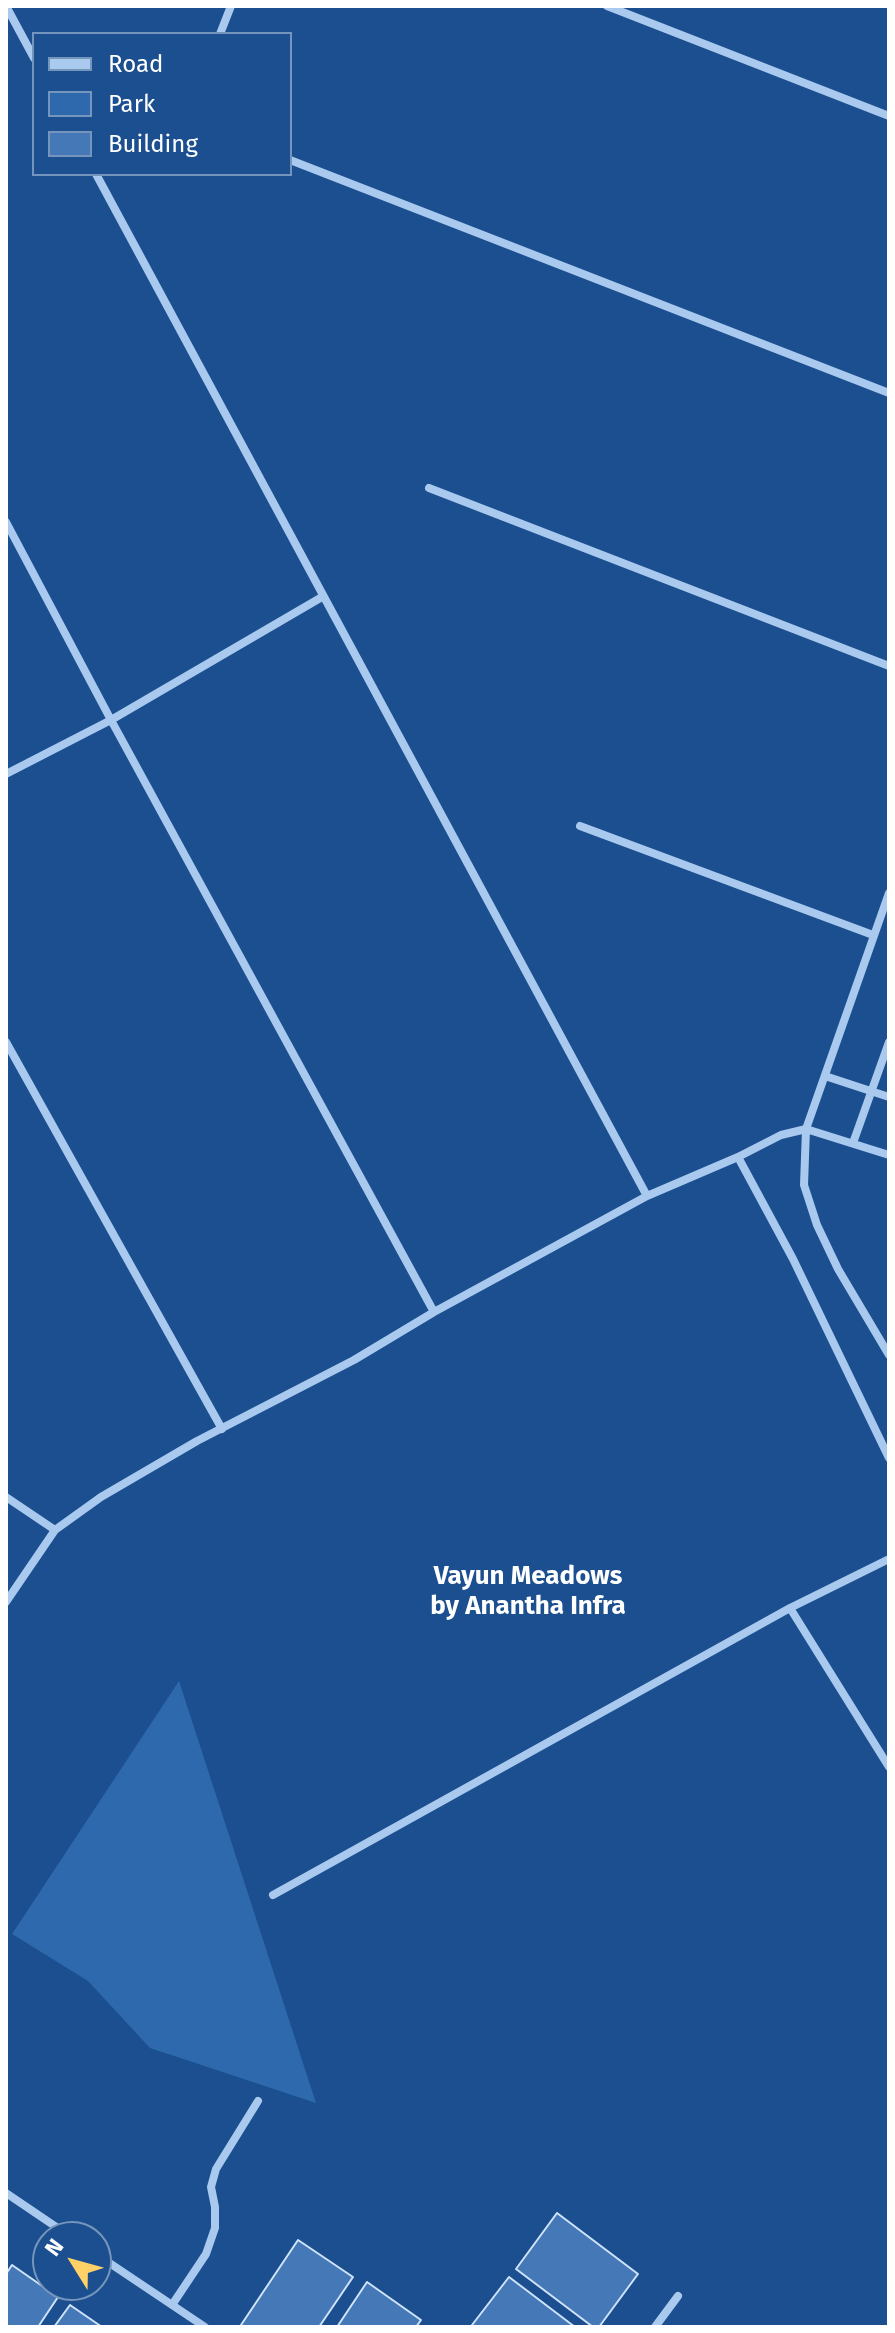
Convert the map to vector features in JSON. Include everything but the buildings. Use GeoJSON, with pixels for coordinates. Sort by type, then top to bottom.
{"type":"FeatureCollection","features":[{"type":"Feature","properties":{"kind":"street"},"geometry":{"type":"LineString","coordinates":[[6,6],[32,54]]}},
{"type":"Feature","properties":{"kind":"street"},"geometry":{"type":"LineString","coordinates":[[221,32],[231,6]]}},
{"type":"Feature","properties":{"kind":"street"},"geometry":{"type":"LineString","coordinates":[[607,6],[889,116]]}},
{"type":"Feature","properties":{"kind":"street"},"geometry":{"type":"LineString","coordinates":[[292,161],[889,393]]}},
{"type":"Feature","properties":{"kind":"street"},"geometry":{"type":"LineString","coordinates":[[97,176],[647,1196]]}},
{"type":"Feature","properties":{"kind":"street"},"geometry":{"type":"LineString","coordinates":[[429,488],[889,666]]}},
{"type":"Feature","properties":{"kind":"street"},"geometry":{"type":"LineString","coordinates":[[6,522],[434,1312]]}},
{"type":"Feature","properties":{"kind":"street"},"geometry":{"type":"LineString","coordinates":[[6,774],[111,720],[322,597]]}},
{"type":"Feature","properties":{"kind":"street"},"geometry":{"type":"LineString","coordinates":[[580,826],[873,935]]}},
{"type":"Feature","properties":{"kind":"street"},"geometry":{"type":"LineString","coordinates":[[889,893],[806,1129],[804,1185],[817,1225],[838,1269],[889,1355]]}},
{"type":"Feature","properties":{"kind":"street"},"geometry":{"type":"LineString","coordinates":[[6,1042],[222,1429]]}},
{"type":"Feature","properties":{"kind":"street"},"geometry":{"type":"LineString","coordinates":[[853,1143],[889,1042]]}},
{"type":"Feature","properties":{"kind":"street"},"geometry":{"type":"LineString","coordinates":[[825,1076],[889,1097]]}},
{"type":"Feature","properties":{"kind":"street"},"geometry":{"type":"LineString","coordinates":[[6,1602],[55,1530],[101,1497],[647,1196],[781,1135],[806,1129],[889,1155]]}},
{"type":"Feature","properties":{"kind":"street"},"geometry":{"type":"LineString","coordinates":[[738,1157],[793,1259],[889,1458]]}},
{"type":"Feature","properties":{"kind":"street"},"geometry":{"type":"LineString","coordinates":[[6,1497],[55,1530]]}},
{"type":"Feature","properties":{"kind":"street"},"geometry":{"type":"LineString","coordinates":[[273,1895],[790,1608],[889,1559]]}},
{"type":"Feature","properties":{"kind":"street"},"geometry":{"type":"LineString","coordinates":[[790,1608],[889,1767]]}},
{"type":"Feature","properties":{"kind":"street"},"geometry":{"type":"LineString","coordinates":[[172,2305],[206,2254],[215,2228],[211,2187],[216,2169],[258,2101]]}},
{"type":"Feature","properties":{"kind":"street"},"geometry":{"type":"LineString","coordinates":[[6,2193],[47,2221]]}},
{"type":"Feature","properties":{"kind":"street"},"geometry":{"type":"LineString","coordinates":[[112,2265],[205,2327]]}},
{"type":"Feature","properties":{"kind":"street"},"geometry":{"type":"LineString","coordinates":[[655,2327],[678,2296]]}},
{"type":"Feature","properties":{"kind":"green space"},"geometry":{"type":"Polygon","coordinates":[[[179,1681],[316,2103],[150,2048],[88,1981],[12,1934],[179,1681]]]}},
{"type":"Feature","properties":{"kind":"district","name":"Vayun Meadows by Anantha Infra"},"geometry":{"type":"Point","coordinates":[528,1592]}}]}
